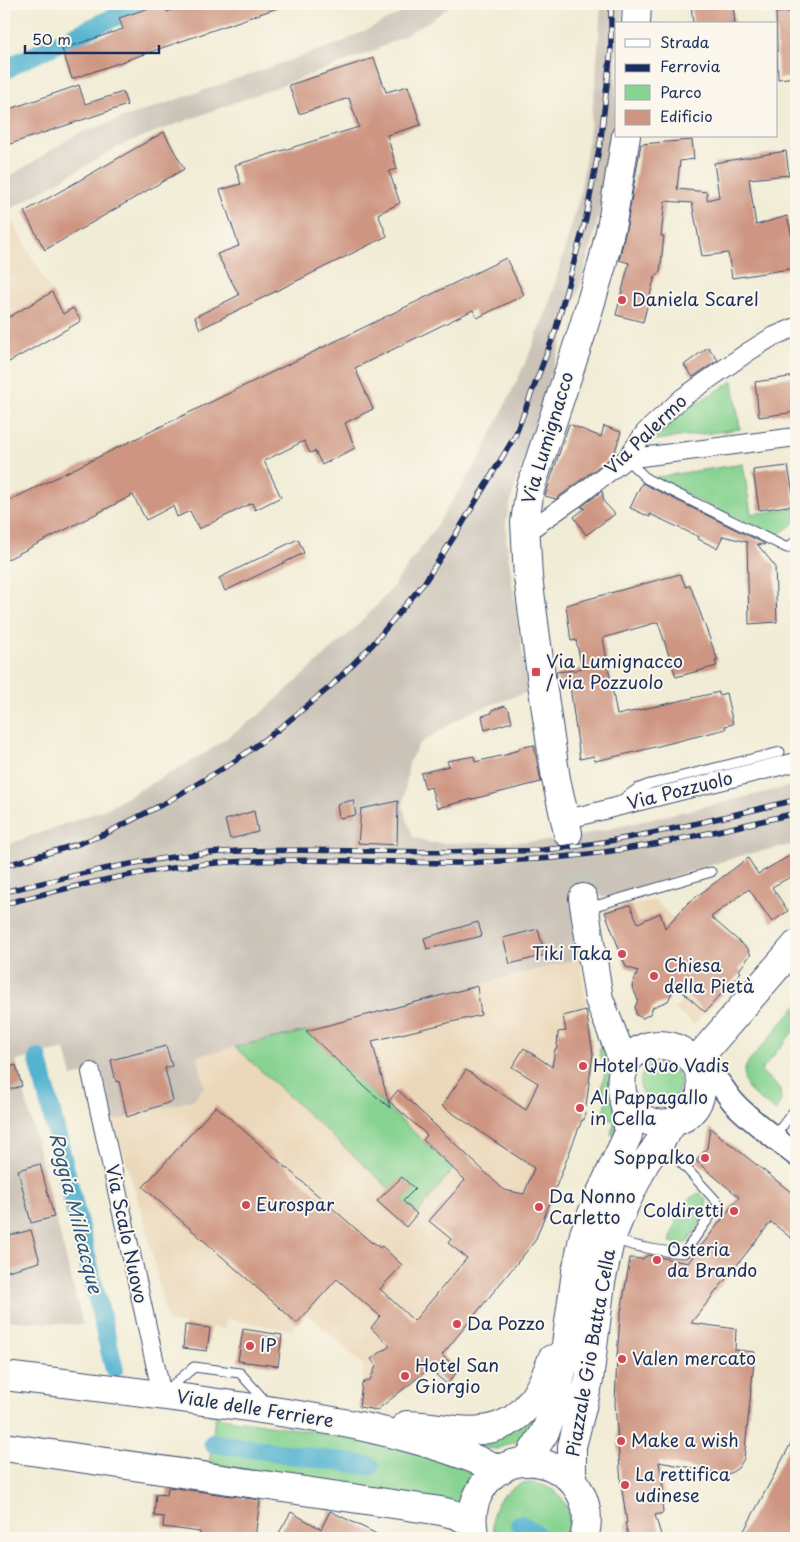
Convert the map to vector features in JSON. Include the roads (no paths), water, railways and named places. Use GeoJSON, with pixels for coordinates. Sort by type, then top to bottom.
{"type":"FeatureCollection","features":[{"type":"Feature","properties":{"kind":"main road"},"geometry":{"type":"LineString","coordinates":[[636,22],[637,4]]}},
{"type":"Feature","properties":{"kind":"main road","name":"Via Lumignacco"},"geometry":{"type":"LineString","coordinates":[[566,826],[542,684],[528,577],[524,534],[526,507],[530,489],[602,265],[612,222],[626,138]]}},
{"type":"Feature","properties":{"kind":"main road","name":"Piazzale Gio Batta Cella"},"geometry":{"type":"LineString","coordinates":[[526,1462],[546,1432],[554,1410],[564,1359],[579,1255],[590,1217],[628,1135],[619,1050],[599,998],[584,904]]}},
{"type":"Feature","properties":{"kind":"main road"},"geometry":{"type":"LineString","coordinates":[[696,1065],[734,1015],[795,948]]}},
{"type":"Feature","properties":{"kind":"main road"},"geometry":{"type":"LineString","coordinates":[[623,1083],[627,1064],[636,1053],[656,1044],[664,1044],[678,1048],[696,1065],[702,1085],[698,1100]]}},
{"type":"Feature","properties":{"kind":"main road","name":"Piazzale Gio Batta Cella"},"geometry":{"type":"LineString","coordinates":[[623,1083],[630,1110],[642,1120],[657,1124],[666,1131]]}},
{"type":"Feature","properties":{"kind":"main road","name":"Piazzale Gio Batta Cella"},"geometry":{"type":"LineString","coordinates":[[572,1479],[572,1446],[589,1380],[601,1282],[611,1238],[642,1169],[666,1131],[692,1110],[698,1100]]}},
{"type":"Feature","properties":{"kind":"main road"},"geometry":{"type":"LineString","coordinates":[[374,1429],[386,1426],[412,1425],[474,1431],[491,1430],[514,1419],[529,1406],[544,1380],[573,1291]]}},
{"type":"Feature","properties":{"kind":"main road","name":"Viale delle Ferriere"},"geometry":{"type":"LineString","coordinates":[[4,1376],[162,1395],[323,1418],[374,1429],[472,1457],[501,1470]]}},
{"type":"Feature","properties":{"kind":"main road"},"geometry":{"type":"LineString","coordinates":[[4,1447],[441,1511],[457,1515],[474,1531]]}},
{"type":"Feature","properties":{"kind":"main road","name":"Piazzale Gio Batta Cella"},"geometry":{"type":"LineString","coordinates":[[474,1531],[473,1510],[476,1498],[482,1487],[501,1470],[526,1462],[546,1464],[572,1479],[584,1498],[587,1508],[587,1524],[584,1538]]}},
{"type":"Feature","properties":{"kind":"street","name":"Via Palermo"},"geometry":{"type":"LineString","coordinates":[[524,534],[568,504],[626,459],[645,432],[682,398],[772,337],[796,327]]}},
{"type":"Feature","properties":{"kind":"street"},"geometry":{"type":"LineString","coordinates":[[626,459],[796,437]]}},
{"type":"Feature","properties":{"kind":"street","name":"Via Pozzuolo"},"geometry":{"type":"LineString","coordinates":[[566,826],[615,807],[796,762]]}},
{"type":"Feature","properties":{"kind":"street"},"geometry":{"type":"LineString","coordinates":[[696,1065],[716,1078],[736,1104],[796,1155]]}},
{"type":"Feature","properties":{"kind":"street","name":"Via Scalo Nuovo"},"geometry":{"type":"LineString","coordinates":[[91,1072],[162,1395]]}},
{"type":"Feature","properties":{"kind":"street"},"geometry":{"type":"LineString","coordinates":[[698,1100],[736,1104]]}},
{"type":"Feature","properties":{"kind":"lane"},"geometry":{"type":"LineString","coordinates":[[626,459],[647,480],[787,548],[796,542]]}},
{"type":"Feature","properties":{"kind":"lane"},"geometry":{"type":"LineString","coordinates":[[615,807],[631,794],[650,784],[780,752]]}},
{"type":"Feature","properties":{"kind":"lane","name":"Piazzale Gio Batta Cella"},"geometry":{"type":"LineString","coordinates":[[584,904],[711,872]]}},
{"type":"Feature","properties":{"kind":"lane"},"geometry":{"type":"LineString","coordinates":[[774,1137],[796,1108]]}},
{"type":"Feature","properties":{"kind":"lane"},"geometry":{"type":"LineString","coordinates":[[611,1238],[628,1245],[684,1253],[719,1204],[666,1131]]}},
{"type":"Feature","properties":{"kind":"waterway"},"geometry":{"type":"LineString","coordinates":[[4,71],[108,20],[146,4]]}},
{"type":"Feature","properties":{"kind":"waterway","name":"Roggia Milleacque"},"geometry":{"type":"LineString","coordinates":[[38,1058],[114,1368]]}},
{"type":"Feature","properties":{"kind":"waterway","name":"Roggia Milleacque"},"geometry":{"type":"LineString","coordinates":[[213,1443],[370,1466]]}},
{"type":"Feature","properties":{"kind":"waterway"},"geometry":{"type":"LineString","coordinates":[[520,1524],[540,1538]]}},
{"type":"Feature","properties":{"kind":"tunnel"},"geometry":{"type":"LineString","coordinates":[[568,833],[583,898]]}},
{"type":"Feature","properties":{"kind":"railway"},"geometry":{"type":"LineString","coordinates":[[4,866],[105,834],[165,803],[232,763],[275,732],[331,686],[372,645],[424,583],[515,436],[555,332],[586,218],[601,138],[611,49],[611,4]]}},
{"type":"Feature","properties":{"kind":"railway"},"geometry":{"type":"LineString","coordinates":[[4,892],[139,862],[194,854],[288,850],[421,852],[543,850],[639,836],[796,800]]}},
{"type":"Feature","properties":{"kind":"railway"},"geometry":{"type":"LineString","coordinates":[[4,904],[143,872],[200,864],[313,860],[465,863],[539,859],[636,847],[733,828],[796,813]]}},
{"type":"Feature","properties":{"kind":"place","name":"Daniela Scarel"},"geometry":{"type":"Point","coordinates":[622,300]}},
{"type":"Feature","properties":{"kind":"place","name":"Via Lumignacco / via Pozzuolo"},"geometry":{"type":"Point","coordinates":[536,672]}},
{"type":"Feature","properties":{"kind":"place","name":"Tiki Taka"},"geometry":{"type":"Point","coordinates":[622,954]}},
{"type":"Feature","properties":{"kind":"place","name":"Chiesa della Pietà"},"geometry":{"type":"Point","coordinates":[654,976]}},
{"type":"Feature","properties":{"kind":"place","name":"Hotel Quo Vadis"},"geometry":{"type":"Point","coordinates":[583,1066]}},
{"type":"Feature","properties":{"kind":"place","name":"Al Pappagallo in Cella"},"geometry":{"type":"Point","coordinates":[580,1108]}},
{"type":"Feature","properties":{"kind":"place","name":"Soppalko"},"geometry":{"type":"Point","coordinates":[705,1158]}},
{"type":"Feature","properties":{"kind":"place","name":"Eurospar"},"geometry":{"type":"Point","coordinates":[246,1205]}},
{"type":"Feature","properties":{"kind":"place","name":"Da Nonno Carletto"},"geometry":{"type":"Point","coordinates":[539,1207]}},
{"type":"Feature","properties":{"kind":"place","name":"Coldiretti"},"geometry":{"type":"Point","coordinates":[734,1211]}},
{"type":"Feature","properties":{"kind":"place","name":"Osteria da Brando"},"geometry":{"type":"Point","coordinates":[657,1260]}},
{"type":"Feature","properties":{"kind":"place","name":"Da Pozzo"},"geometry":{"type":"Point","coordinates":[457,1324]}},
{"type":"Feature","properties":{"kind":"place","name":"IP"},"geometry":{"type":"Point","coordinates":[250,1346]}},
{"type":"Feature","properties":{"kind":"place","name":"Valen mercato"},"geometry":{"type":"Point","coordinates":[622,1359]}},
{"type":"Feature","properties":{"kind":"place","name":"Hotel San Giorgio"},"geometry":{"type":"Point","coordinates":[405,1376]}},
{"type":"Feature","properties":{"kind":"place","name":"Make a wish"},"geometry":{"type":"Point","coordinates":[621,1441]}},
{"type":"Feature","properties":{"kind":"place","name":"La rettifica udinese"},"geometry":{"type":"Point","coordinates":[625,1485]}}]}
